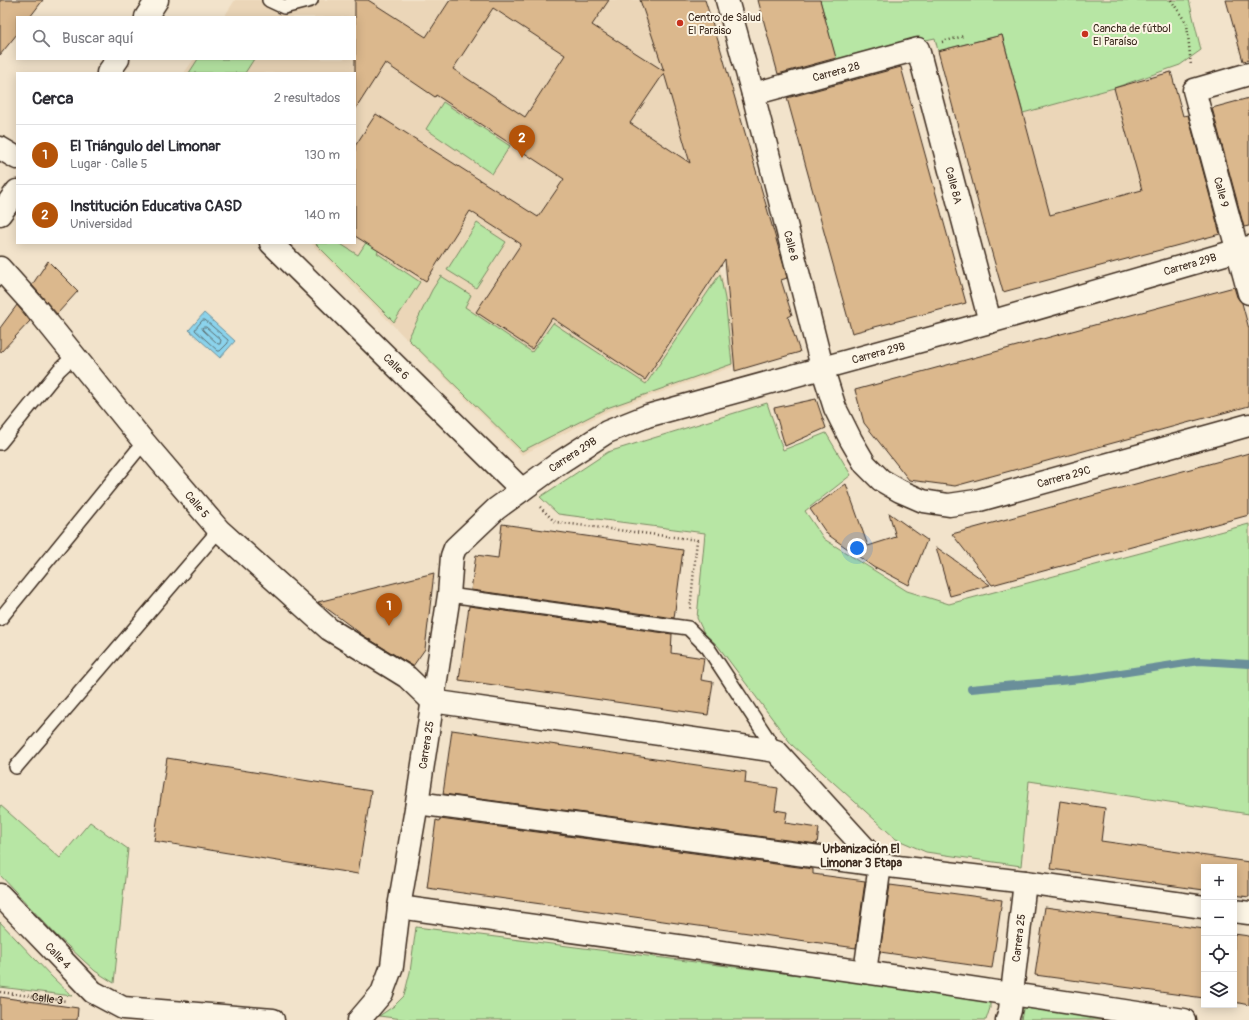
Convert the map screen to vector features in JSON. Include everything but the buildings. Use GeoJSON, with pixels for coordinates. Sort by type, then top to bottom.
{"type":"FeatureCollection","features":[{"type":"Feature","properties":{"kind":"street"},"geometry":{"type":"LineString","coordinates":[[147,16],[157,0]]}},
{"type":"Feature","properties":{"kind":"street","name":"Calle 8"},"geometry":{"type":"LineString","coordinates":[[727,0],[753,94],[822,367],[835,408],[865,464],[881,480]]}},
{"type":"Feature","properties":{"kind":"street","name":"Carrera 28"},"geometry":{"type":"LineString","coordinates":[[753,94],[918,49]]}},
{"type":"Feature","properties":{"kind":"street","name":"Calle 8A"},"geometry":{"type":"LineString","coordinates":[[918,49],[990,322]]}},
{"type":"Feature","properties":{"kind":"street"},"geometry":{"type":"LineString","coordinates":[[109,72],[117,60]]}},
{"type":"Feature","properties":{"kind":"street"},"geometry":{"type":"LineString","coordinates":[[1194,90],[1249,74]]}},
{"type":"Feature","properties":{"kind":"street","name":"Calle 9"},"geometry":{"type":"LineString","coordinates":[[1194,90],[1243,249],[1249,293]]}},
{"type":"Feature","properties":{"kind":"street"},"geometry":{"type":"LineString","coordinates":[[0,148],[16,157]]}},
{"type":"Feature","properties":{"kind":"street"},"geometry":{"type":"LineString","coordinates":[[0,214],[16,192]]}},
{"type":"Feature","properties":{"kind":"street","name":"Calle 6"},"geometry":{"type":"LineString","coordinates":[[271,244],[522,490]]}},
{"type":"Feature","properties":{"kind":"street","name":"Carrera 29B"},"geometry":{"type":"LineString","coordinates":[[522,490],[559,463],[607,432],[647,416],[990,322],[1243,249]]}},
{"type":"Feature","properties":{"kind":"street","name":"Calle 5"},"geometry":{"type":"LineString","coordinates":[[0,268],[35,307],[144,442],[219,530],[329,629],[407,677],[432,701]]}},
{"type":"Feature","properties":{"kind":"street","name":"Carrera 29C"},"geometry":{"type":"LineString","coordinates":[[881,480],[900,491],[923,501],[949,505],[976,502],[1249,425]]}},
{"type":"Feature","properties":{"kind":"street","name":"Carrera 25"},"geometry":{"type":"LineString","coordinates":[[359,1020],[382,993],[392,966],[399,907],[417,803],[449,595],[452,556],[455,548],[496,509],[522,490]]}},
{"type":"Feature","properties":{"kind":"street"},"geometry":{"type":"LineString","coordinates":[[432,701],[776,750],[880,865]]}},
{"type":"Feature","properties":{"kind":"street"},"geometry":{"type":"LineString","coordinates":[[417,803],[880,865],[1025,882],[1201,907]]}},
{"type":"Feature","properties":{"kind":"street"},"geometry":{"type":"LineString","coordinates":[[865,972],[880,865]]}},
{"type":"Feature","properties":{"kind":"street","name":"Carrera 25"},"geometry":{"type":"LineString","coordinates":[[1007,1020],[1010,1010],[1025,882]]}},
{"type":"Feature","properties":{"kind":"street","name":"Calle 4"},"geometry":{"type":"LineString","coordinates":[[0,895],[93,992],[122,1014]]}},
{"type":"Feature","properties":{"kind":"street"},"geometry":{"type":"LineString","coordinates":[[399,907],[1011,993],[1184,1020]]}},
{"type":"Feature","properties":{"kind":"street"},"geometry":{"type":"LineString","coordinates":[[1237,911],[1249,913]]}},
{"type":"Feature","properties":{"kind":"street"},"geometry":{"type":"LineString","coordinates":[[122,1014],[273,1020]]}},
{"type":"Feature","properties":{"kind":"lane"},"geometry":{"type":"LineString","coordinates":[[269,0],[284,7],[311,0]]}},
{"type":"Feature","properties":{"kind":"lane"},"geometry":{"type":"LineString","coordinates":[[0,444],[59,370],[74,356]]}},
{"type":"Feature","properties":{"kind":"lane"},"geometry":{"type":"LineString","coordinates":[[0,619],[144,442]]}},
{"type":"Feature","properties":{"kind":"lane"},"geometry":{"type":"LineString","coordinates":[[16,767],[207,542],[219,530]]}},
{"type":"Feature","properties":{"kind":"lane"},"geometry":{"type":"LineString","coordinates":[[449,595],[688,628],[708,648],[776,750]]}},
{"type":"Feature","properties":{"kind":"path"},"geometry":{"type":"LineString","coordinates":[[1171,0],[1187,24],[1194,90]]}},
{"type":"Feature","properties":{"kind":"path"},"geometry":{"type":"LineString","coordinates":[[522,490],[554,522],[697,540],[688,628]]}},
{"type":"Feature","properties":{"kind":"path","name":"Calle 3"},"geometry":{"type":"LineString","coordinates":[[0,992],[77,1002],[93,992]]}},
{"type":"Feature","properties":{"kind":"shaded area"},"geometry":{"type":"Polygon","coordinates":[[[235,0],[640,0],[662,65],[728,297],[735,366],[608,411],[522,455],[312,244],[356,244],[356,72],[185,72],[193,60],[356,60],[356,16],[225,16],[235,0]]]}},
{"type":"Feature","properties":{"kind":"shaded area"},"geometry":{"type":"Polygon","coordinates":[[[1114,88],[1136,166],[1216,235],[1172,247],[1155,187],[1037,218],[1030,193],[1044,190],[1023,113],[1114,88]]]}},
{"type":"Feature","properties":{"kind":"green space"},"geometry":{"type":"Polygon","coordinates":[[[820,0],[1189,0],[1201,50],[1180,65],[1114,88],[1023,113],[1002,35],[938,51],[935,38],[836,60],[820,0]]]}},
{"type":"Feature","properties":{"kind":"green space"},"geometry":{"type":"Polygon","coordinates":[[[197,60],[253,60],[246,72],[190,72],[197,60]]]}},
{"type":"Feature","properties":{"kind":"green space"},"geometry":{"type":"Polygon","coordinates":[[[443,102],[510,146],[492,174],[426,129],[443,102]]]}},
{"type":"Feature","properties":{"kind":"green space"},"geometry":{"type":"Polygon","coordinates":[[[407,179],[420,187],[377,253],[420,282],[394,322],[316,244],[341,244],[358,255],[407,179]]]}},
{"type":"Feature","properties":{"kind":"green space"},"geometry":{"type":"Polygon","coordinates":[[[477,223],[506,242],[476,288],[447,270],[477,223]]]}},
{"type":"Feature","properties":{"kind":"green space"},"geometry":{"type":"Polygon","coordinates":[[[720,274],[725,299],[732,364],[607,408],[522,451],[408,339],[432,290],[441,276],[471,295],[465,307],[532,352],[553,323],[646,384],[720,274]]]}},
{"type":"Feature","properties":{"kind":"green space"},"geometry":{"type":"Polygon","coordinates":[[[767,403],[783,450],[826,433],[851,475],[805,511],[824,539],[907,591],[949,604],[1249,524],[1249,814],[1029,781],[1021,866],[926,852],[896,839],[792,745],[718,646],[704,633],[697,618],[705,533],[558,514],[540,497],[608,452],[767,403]]]}},
{"type":"Feature","properties":{"kind":"green space"},"geometry":{"type":"Polygon","coordinates":[[[0,805],[60,858],[90,822],[128,849],[114,983],[95,971],[56,935],[0,875],[0,805]]]}},
{"type":"Feature","properties":{"kind":"green space"},"geometry":{"type":"Polygon","coordinates":[[[0,922],[52,977],[72,996],[0,987],[0,922]]]}},
{"type":"Feature","properties":{"kind":"green space"},"geometry":{"type":"Polygon","coordinates":[[[416,927],[990,999],[990,1008],[986,1020],[410,1020],[379,1016],[394,1006],[404,996],[410,972],[416,927]]]}},
{"type":"Feature","properties":{"kind":"green space"},"geometry":{"type":"Polygon","coordinates":[[[1024,1004],[1122,1020],[1021,1020],[1024,1004]]]}},
{"type":"Feature","properties":{"kind":"water"},"geometry":{"type":"Polygon","coordinates":[[[204,313],[235,341],[220,358],[189,330],[204,313]]]}},
{"type":"Feature","properties":{"kind":"waterway"},"geometry":{"type":"LineString","coordinates":[[971,689],[1082,679],[1199,661],[1249,664]]}},
{"type":"Feature","properties":{"kind":"place","name":"Centro de Salud El Paraiso"},"geometry":{"type":"Point","coordinates":[680,23]}},
{"type":"Feature","properties":{"kind":"place","name":"Cancha de fútbol El Paraíso"},"geometry":{"type":"Point","coordinates":[1085,34]}},
{"type":"Feature","properties":{"kind":"place","name":"Institución Educativa CASD"},"geometry":{"type":"Point","coordinates":[522,158]}},
{"type":"Feature","properties":{"kind":"place","name":"El Triángulo del Limonar"},"geometry":{"type":"Point","coordinates":[389,626]}},
{"type":"Feature","properties":{"kind":"district","name":"Urbanización El Limonar 3 Etapa"},"geometry":{"type":"Point","coordinates":[861,856]}}]}
